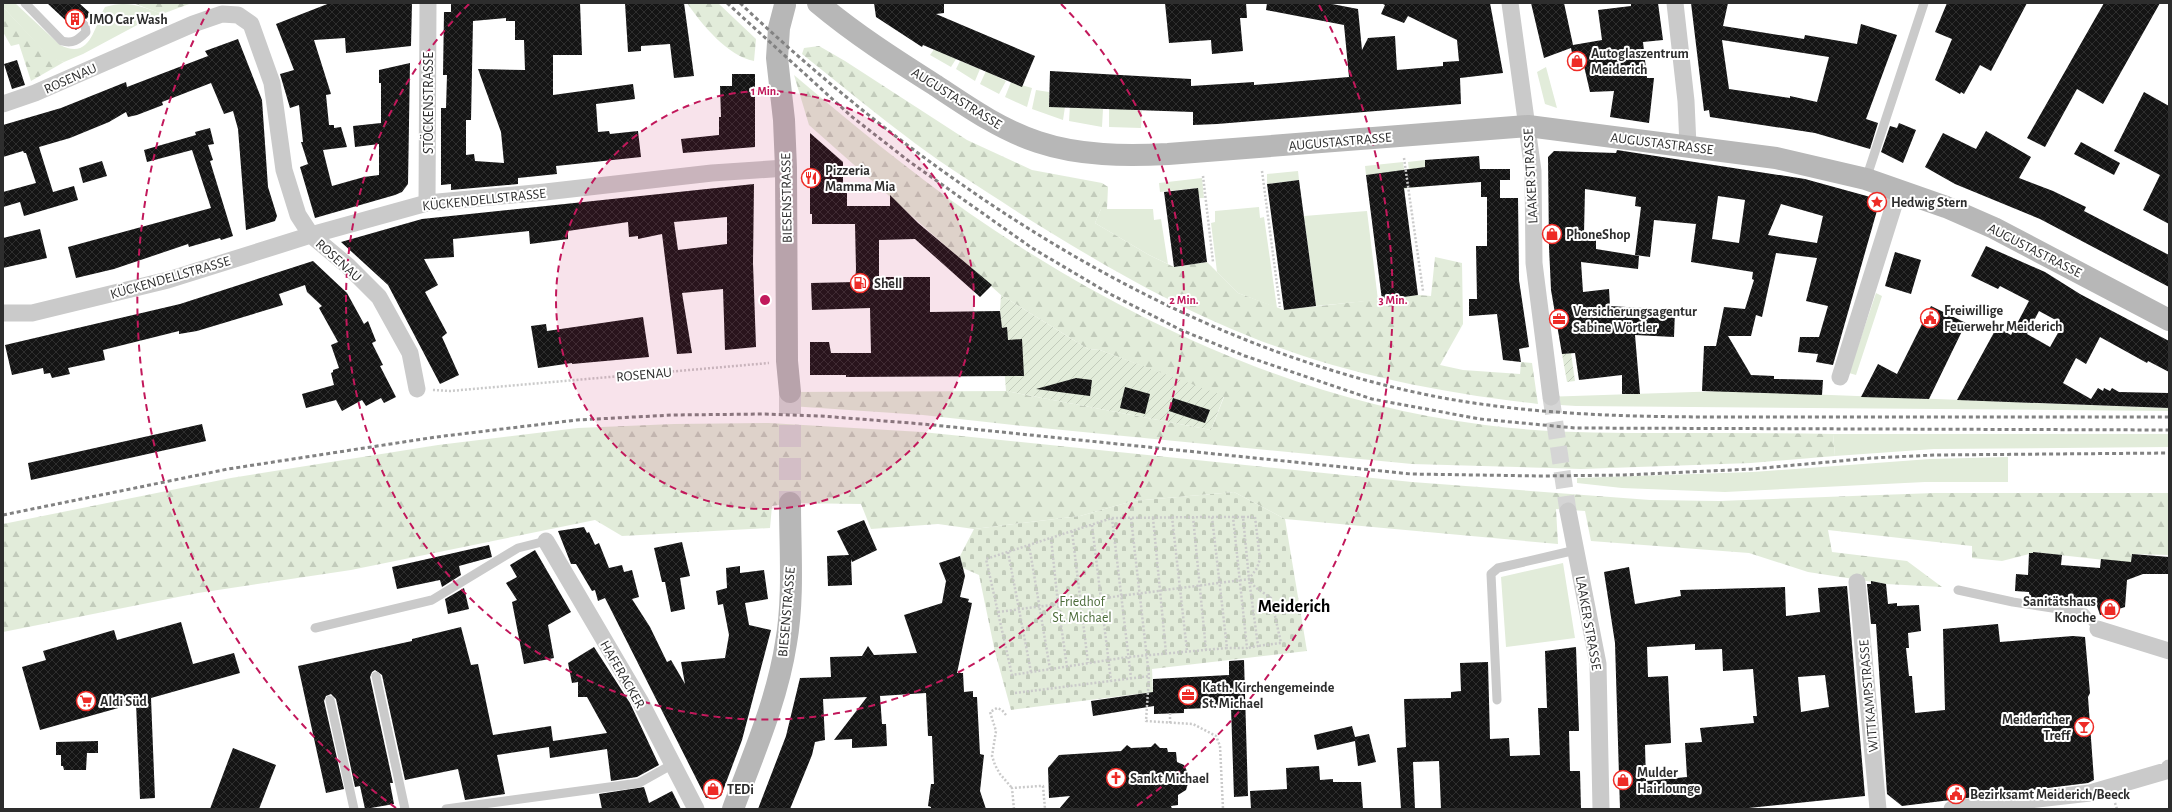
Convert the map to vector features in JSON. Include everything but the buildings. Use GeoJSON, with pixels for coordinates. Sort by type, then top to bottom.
{"type":"FeatureCollection","features":[{"type":"Feature","properties":{"kind":"main road","name":"AUGUSTASTRASSE"},"geometry":{"type":"LineString","coordinates":[[818,3],[854,33],[993,123],[1039,142],[1076,151],[1112,155],[1172,154],[1528,126],[1776,158],[1866,179],[1946,207],[1994,228],[2169,320]]}},
{"type":"Feature","properties":{"kind":"main road"},"geometry":{"type":"LineString","coordinates":[[784,4],[802,7],[818,3]]}},
{"type":"Feature","properties":{"kind":"main road","name":"BIESENSTRASSE"},"geometry":{"type":"LineString","coordinates":[[784,4],[779,28],[777,58],[784,120],[786,168],[787,361],[790,392]]}},
{"type":"Feature","properties":{"kind":"main road","name":"BIESENSTRASSE"},"geometry":{"type":"LineString","coordinates":[[733,809],[776,693],[786,643],[790,601],[790,503]]}},
{"type":"Feature","properties":{"kind":"street","name":"STÖCKENSTRASSE"},"geometry":{"type":"LineString","coordinates":[[427,203],[428,3]]}},
{"type":"Feature","properties":{"kind":"street","name":"LAAKER STRASSE"},"geometry":{"type":"LineString","coordinates":[[1510,3],[1528,126],[1532,171],[1534,263],[1551,397]]}},
{"type":"Feature","properties":{"kind":"street"},"geometry":{"type":"LineString","coordinates":[[1674,3],[1686,101],[1688,146]]}},
{"type":"Feature","properties":{"kind":"street","name":"ROSENAU"},"geometry":{"type":"LineString","coordinates":[[3,104],[35,93],[193,24],[222,14],[238,15],[251,24],[272,83],[284,170],[298,215],[311,235],[348,266],[379,297],[410,353],[417,389]]}},
{"type":"Feature","properties":{"kind":"street","name":"KÜCKENDELLSTRASSE"},"geometry":{"type":"LineString","coordinates":[[3,313],[32,313],[168,280],[311,235],[427,203],[545,192],[712,173],[786,168]]}},
{"type":"Feature","properties":{"kind":"street"},"geometry":{"type":"LineString","coordinates":[[1840,377],[1898,189]]}},
{"type":"Feature","properties":{"kind":"street","name":"LAAKER STRASSE"},"geometry":{"type":"LineString","coordinates":[[1568,511],[1598,664],[1601,809]]}},
{"type":"Feature","properties":{"kind":"street","name":"HAFERACKER"},"geometry":{"type":"LineString","coordinates":[[546,541],[640,701],[696,809]]}},
{"type":"Feature","properties":{"kind":"street","name":"WITTKAMPSTRASSE"},"geometry":{"type":"LineString","coordinates":[[1857,582],[1878,809]]}},
{"type":"Feature","properties":{"kind":"street"},"geometry":{"type":"LineString","coordinates":[[2098,629],[2169,651]]}},
{"type":"Feature","properties":{"kind":"street"},"geometry":{"type":"LineString","coordinates":[[1952,809],[2090,793],[2168,770],[2169,768]]}},
{"type":"Feature","properties":{"kind":"lane"},"geometry":{"type":"LineString","coordinates":[[25,3],[62,41],[70,43],[78,40],[86,32],[85,26],[82,23]]}},
{"type":"Feature","properties":{"kind":"lane"},"geometry":{"type":"LineString","coordinates":[[1866,179],[1924,3]]}},
{"type":"Feature","properties":{"kind":"lane"},"geometry":{"type":"LineString","coordinates":[[315,628],[432,600],[518,548],[546,541]]}},
{"type":"Feature","properties":{"kind":"lane"},"geometry":{"type":"LineString","coordinates":[[1497,700],[1491,574],[1498,568],[1576,550]]}},
{"type":"Feature","properties":{"kind":"lane"},"geometry":{"type":"LineString","coordinates":[[1958,590],[2013,602],[2085,613],[2098,629]]}},
{"type":"Feature","properties":{"kind":"lane"},"geometry":{"type":"LineString","coordinates":[[376,676],[405,809]]}},
{"type":"Feature","properties":{"kind":"lane"},"geometry":{"type":"LineString","coordinates":[[330,700],[354,809]]}},
{"type":"Feature","properties":{"kind":"lane"},"geometry":{"type":"LineString","coordinates":[[446,809],[639,783],[673,764]]}},
{"type":"Feature","properties":{"kind":"path"},"geometry":{"type":"LineString","coordinates":[[1404,158],[1423,291]]}},
{"type":"Feature","properties":{"kind":"path"},"geometry":{"type":"LineString","coordinates":[[1262,171],[1280,307]]}},
{"type":"Feature","properties":{"kind":"path"},"geometry":{"type":"LineString","coordinates":[[1203,176],[1213,262]]}},
{"type":"Feature","properties":{"kind":"path","name":"ROSENAU"},"geometry":{"type":"LineString","coordinates":[[417,389],[450,391],[787,361]]}},
{"type":"Feature","properties":{"kind":"path"},"geometry":{"type":"LineString","coordinates":[[1172,517],[1187,651]]}},
{"type":"Feature","properties":{"kind":"path"},"geometry":{"type":"LineString","coordinates":[[1193,517],[1201,585],[1206,650]]}},
{"type":"Feature","properties":{"kind":"path"},"geometry":{"type":"LineString","coordinates":[[1212,517],[1227,648]]}},
{"type":"Feature","properties":{"kind":"path"},"geometry":{"type":"LineString","coordinates":[[1233,517],[1246,648]]}},
{"type":"Feature","properties":{"kind":"path"},"geometry":{"type":"LineString","coordinates":[[1243,517],[1249,579],[1258,646]]}},
{"type":"Feature","properties":{"kind":"path"},"geometry":{"type":"LineString","coordinates":[[998,612],[1249,579],[1257,568],[1260,559],[1255,517],[1112,518],[986,559],[1012,675],[1128,657],[1187,651],[1246,648],[1280,643],[1271,598],[1255,587],[1249,579]]}},
{"type":"Feature","properties":{"kind":"path"},"geometry":{"type":"LineString","coordinates":[[1112,518],[1131,678]]}},
{"type":"Feature","properties":{"kind":"path"},"geometry":{"type":"LineString","coordinates":[[1131,518],[1149,676],[1146,721],[1170,724],[1193,724],[1216,736],[1220,746],[1223,809]]}},
{"type":"Feature","properties":{"kind":"path"},"geometry":{"type":"LineString","coordinates":[[1153,518],[1166,653]]}},
{"type":"Feature","properties":{"kind":"path"},"geometry":{"type":"LineString","coordinates":[[1092,525],[1111,681]]}},
{"type":"Feature","properties":{"kind":"path"},"geometry":{"type":"LineString","coordinates":[[1072,531],[1088,663]]}},
{"type":"Feature","properties":{"kind":"path"},"geometry":{"type":"LineString","coordinates":[[1051,538],[1058,604],[1067,666]]}},
{"type":"Feature","properties":{"kind":"path"},"geometry":{"type":"LineString","coordinates":[[1029,545],[1050,669]]}},
{"type":"Feature","properties":{"kind":"path"},"geometry":{"type":"LineString","coordinates":[[1008,552],[1031,672]]}},
{"type":"Feature","properties":{"kind":"path"},"geometry":{"type":"LineString","coordinates":[[1015,693],[1149,676]]}},
{"type":"Feature","properties":{"kind":"path"},"geometry":{"type":"LineString","coordinates":[[1006,715],[1002,710],[997,708],[990,712],[996,731],[992,756],[1000,774],[1012,788],[1014,809]]}},
{"type":"Feature","properties":{"kind":"path"},"geometry":{"type":"LineString","coordinates":[[1170,713],[1170,724]]}},
{"type":"Feature","properties":{"kind":"path"},"geometry":{"type":"LineString","coordinates":[[1012,788],[1043,786],[1045,809]]}},
{"type":"Feature","properties":{"kind":"green space"},"geometry":{"type":"Polygon","coordinates":[[[3,3],[15,3],[60,45],[70,49],[79,48],[85,45],[90,39],[105,7],[127,4],[141,6],[162,14],[154,16],[83,54],[64,62],[50,58],[3,7],[3,3]]]}},
{"type":"Feature","properties":{"kind":"green space"},"geometry":{"type":"Polygon","coordinates":[[[133,3],[192,3],[162,14],[133,3]]]}},
{"type":"Feature","properties":{"kind":"green space"},"geometry":{"type":"Polygon","coordinates":[[[687,3],[718,3],[756,39],[754,61],[744,58],[725,46],[700,21],[687,3]]]}},
{"type":"Feature","properties":{"kind":"green space"},"geometry":{"type":"Polygon","coordinates":[[[3,7],[50,57],[64,62],[31,81],[19,44],[11,46],[3,32],[3,7]]]}},
{"type":"Feature","properties":{"kind":"green space"},"geometry":{"type":"Polygon","coordinates":[[[819,46],[845,61],[967,140],[1032,170],[1102,183],[1108,187],[1107,209],[1101,209],[1095,223],[1149,255],[1174,267],[1207,262],[1238,293],[1284,310],[1418,295],[1431,296],[1435,257],[1462,263],[1463,324],[1440,365],[1463,370],[1520,374],[1521,362],[1532,363],[1538,404],[1428,388],[1356,372],[1286,350],[1251,337],[1189,310],[1129,279],[1071,245],[928,153],[802,54],[804,48],[819,46]]]}},
{"type":"Feature","properties":{"kind":"green space"},"geometry":{"type":"Polygon","coordinates":[[[935,48],[956,59],[951,67],[930,55],[935,48]]]}},
{"type":"Feature","properties":{"kind":"green space"},"geometry":{"type":"Polygon","coordinates":[[[960,61],[980,69],[975,81],[956,69],[960,61]]]}},
{"type":"Feature","properties":{"kind":"green space"},"geometry":{"type":"Polygon","coordinates":[[[1546,67],[1557,108],[1545,104],[1537,72],[1546,67]]]}},
{"type":"Feature","properties":{"kind":"green space"},"geometry":{"type":"Polygon","coordinates":[[[986,71],[1006,81],[999,94],[980,84],[986,71]]]}},
{"type":"Feature","properties":{"kind":"green space"},"geometry":{"type":"Polygon","coordinates":[[[794,75],[924,180],[969,213],[1028,252],[1088,288],[1151,321],[1215,350],[1280,376],[1347,397],[1415,414],[1507,428],[1596,433],[1833,434],[1835,456],[1751,463],[1581,469],[1412,464],[923,415],[790,406],[790,392],[1006,391],[1211,430],[1224,397],[1100,350],[1088,349],[1001,295],[809,125],[794,75]]]}},
{"type":"Feature","properties":{"kind":"green space"},"geometry":{"type":"Polygon","coordinates":[[[1011,82],[1032,88],[1027,107],[1005,97],[1011,82]]]}},
{"type":"Feature","properties":{"kind":"green space"},"geometry":{"type":"Polygon","coordinates":[[[1036,90],[1049,92],[1049,107],[1065,107],[1063,120],[1032,109],[1036,90]]]}},
{"type":"Feature","properties":{"kind":"green space"},"geometry":{"type":"Polygon","coordinates":[[[1070,105],[1103,109],[1102,127],[1069,121],[1070,105]]]}},
{"type":"Feature","properties":{"kind":"green space"},"geometry":{"type":"Polygon","coordinates":[[[1109,107],[1142,111],[1141,128],[1109,127],[1109,107]]]}},
{"type":"Feature","properties":{"kind":"green space"},"geometry":{"type":"Polygon","coordinates":[[[1425,160],[1427,186],[1411,188],[1408,162],[1425,160]]]}},
{"type":"Feature","properties":{"kind":"green space"},"geometry":{"type":"Polygon","coordinates":[[[1403,162],[1407,189],[1404,189],[1401,171],[1366,175],[1365,166],[1403,162]]]}},
{"type":"Feature","properties":{"kind":"green space"},"geometry":{"type":"Polygon","coordinates":[[[1298,171],[1299,180],[1267,184],[1267,174],[1298,171]]]}},
{"type":"Feature","properties":{"kind":"green space"},"geometry":{"type":"Polygon","coordinates":[[[1202,178],[1204,198],[1199,198],[1197,188],[1160,192],[1159,183],[1202,178]]]}},
{"type":"Feature","properties":{"kind":"green space"},"geometry":{"type":"Polygon","coordinates":[[[1259,207],[1260,218],[1264,217],[1277,308],[1238,293],[1217,272],[1211,223],[1215,222],[1215,211],[1259,207]]]}},
{"type":"Feature","properties":{"kind":"green space"},"geometry":{"type":"Polygon","coordinates":[[[1101,209],[1153,209],[1154,220],[1161,219],[1168,264],[1149,255],[1095,223],[1101,209]]]}},
{"type":"Feature","properties":{"kind":"green space"},"geometry":{"type":"Polygon","coordinates":[[[1367,211],[1378,300],[1316,306],[1304,216],[1367,211]]]}},
{"type":"Feature","properties":{"kind":"green space"},"geometry":{"type":"Polygon","coordinates":[[[1876,293],[1882,296],[1856,375],[1849,373],[1876,293]]]}},
{"type":"Feature","properties":{"kind":"green space"},"geometry":{"type":"Polygon","coordinates":[[[1001,295],[1088,349],[1100,350],[1224,396],[1211,430],[1006,391],[1000,311],[1001,295]]]}},
{"type":"Feature","properties":{"kind":"green space"},"geometry":{"type":"Polygon","coordinates":[[[1571,353],[1575,381],[1567,382],[1562,354],[1571,353]]]}},
{"type":"Feature","properties":{"kind":"green space"},"geometry":{"type":"Polygon","coordinates":[[[1724,391],[2169,408],[2169,411],[1576,406],[1544,404],[1543,397],[1724,391]]]}},
{"type":"Feature","properties":{"kind":"green space"},"geometry":{"type":"Polygon","coordinates":[[[769,423],[922,432],[1412,482],[1650,500],[1719,501],[1934,493],[2169,493],[2169,555],[2132,554],[2131,563],[2033,552],[2002,561],[1972,558],[1972,546],[1828,530],[1832,552],[1907,561],[1942,587],[1886,584],[1808,572],[1749,553],[1591,541],[1585,511],[1556,509],[1558,544],[1285,519],[1234,492],[1133,501],[1080,516],[974,529],[938,524],[871,529],[861,504],[791,503],[772,506],[770,528],[622,536],[595,520],[351,570],[198,593],[3,632],[3,524],[231,478],[438,445],[578,428],[674,424],[769,423]]]}},
{"type":"Feature","properties":{"kind":"green space"},"geometry":{"type":"Polygon","coordinates":[[[1833,434],[2169,434],[2169,447],[1934,449],[1835,456],[1833,434]]]}},
{"type":"Feature","properties":{"kind":"green space"},"geometry":{"type":"Polygon","coordinates":[[[2008,457],[2008,482],[1925,482],[1725,492],[1622,488],[1577,483],[1577,478],[1753,472],[1930,459],[2008,457]]]}},
{"type":"Feature","properties":{"kind":"green space","name":"Friedhof St. Michael"},"geometry":{"type":"Polygon","coordinates":[[[1234,492],[1285,519],[1307,651],[1152,669],[1153,692],[1011,710],[995,652],[979,575],[963,568],[960,556],[974,529],[1080,516],[1133,501],[1234,492]]]}},
{"type":"Feature","properties":{"kind":"green space"},"geometry":{"type":"Polygon","coordinates":[[[1563,563],[1575,638],[1506,647],[1501,577],[1563,563]]]}},
{"type":"Feature","properties":{"kind":"tunnel"},"geometry":{"type":"LineString","coordinates":[[790,392],[790,503]]}},
{"type":"Feature","properties":{"kind":"tunnel"},"geometry":{"type":"LineString","coordinates":[[1551,397],[1568,511]]}},
{"type":"Feature","properties":{"kind":"railway"},"geometry":{"type":"LineString","coordinates":[[727,3],[851,116],[910,162],[1032,248],[1110,294],[1181,330],[1245,356],[1372,399],[1480,419],[1575,428],[2169,430]]}},
{"type":"Feature","properties":{"kind":"railway"},"geometry":{"type":"LineString","coordinates":[[740,3],[814,70],[892,133],[974,193],[1060,248],[1149,297],[1241,338],[1336,372],[1433,396],[1477,404],[1566,413],[1700,417],[2169,417]]}},
{"type":"Feature","properties":{"kind":"railway"},"geometry":{"type":"LineString","coordinates":[[3,515],[228,469],[436,437],[577,420],[672,415],[765,414],[821,416],[923,424],[1411,474],[1542,476],[1624,475],[1752,469],[1872,458],[1935,455],[2169,453]]}},
{"type":"Feature","properties":{"kind":"place","name":"IMO Car Wash"},"geometry":{"type":"Point","coordinates":[75,19]}},
{"type":"Feature","properties":{"kind":"place","name":"Autoglaszentrum Meiderich"},"geometry":{"type":"Point","coordinates":[1577,61]}},
{"type":"Feature","properties":{"kind":"place","name":"Pizzeria Mamma Mia"},"geometry":{"type":"Point","coordinates":[811,178]}},
{"type":"Feature","properties":{"kind":"place","name":"Hedwig Stern"},"geometry":{"type":"Point","coordinates":[1877,202]}},
{"type":"Feature","properties":{"kind":"place","name":"PhoneShop"},"geometry":{"type":"Point","coordinates":[1552,234]}},
{"type":"Feature","properties":{"kind":"place","name":"Shell"},"geometry":{"type":"Point","coordinates":[860,283]}},
{"type":"Feature","properties":{"kind":"place","name":"Freiwillige Feuerwehr Meiderich"},"geometry":{"type":"Point","coordinates":[1930,318]}},
{"type":"Feature","properties":{"kind":"place","name":"Versicherungsagentur Sabine Wörtler"},"geometry":{"type":"Point","coordinates":[1559,319]}},
{"type":"Feature","properties":{"kind":"place","name":"Sanitätshaus Knoche"},"geometry":{"type":"Point","coordinates":[2110,609]}},
{"type":"Feature","properties":{"kind":"place","name":"Kath. Kirchengemeinde St. Michael"},"geometry":{"type":"Point","coordinates":[1188,695]}},
{"type":"Feature","properties":{"kind":"place","name":"Aldi Süd"},"geometry":{"type":"Point","coordinates":[86,701]}},
{"type":"Feature","properties":{"kind":"place","name":"Meidericher Treff"},"geometry":{"type":"Point","coordinates":[2084,727]}},
{"type":"Feature","properties":{"kind":"place","name":"Sankt Michael"},"geometry":{"type":"Point","coordinates":[1116,778]}},
{"type":"Feature","properties":{"kind":"place","name":"Mulder Hairlounge"},"geometry":{"type":"Point","coordinates":[1623,780]}},
{"type":"Feature","properties":{"kind":"place","name":"TEDi"},"geometry":{"type":"Point","coordinates":[713,789]}},
{"type":"Feature","properties":{"kind":"place","name":"Bezirksamt Meiderich/Beeck"},"geometry":{"type":"Point","coordinates":[1956,794]}},
{"type":"Feature","properties":{"kind":"district","name":"Meiderich"},"geometry":{"type":"Point","coordinates":[1294,606]}}]}
